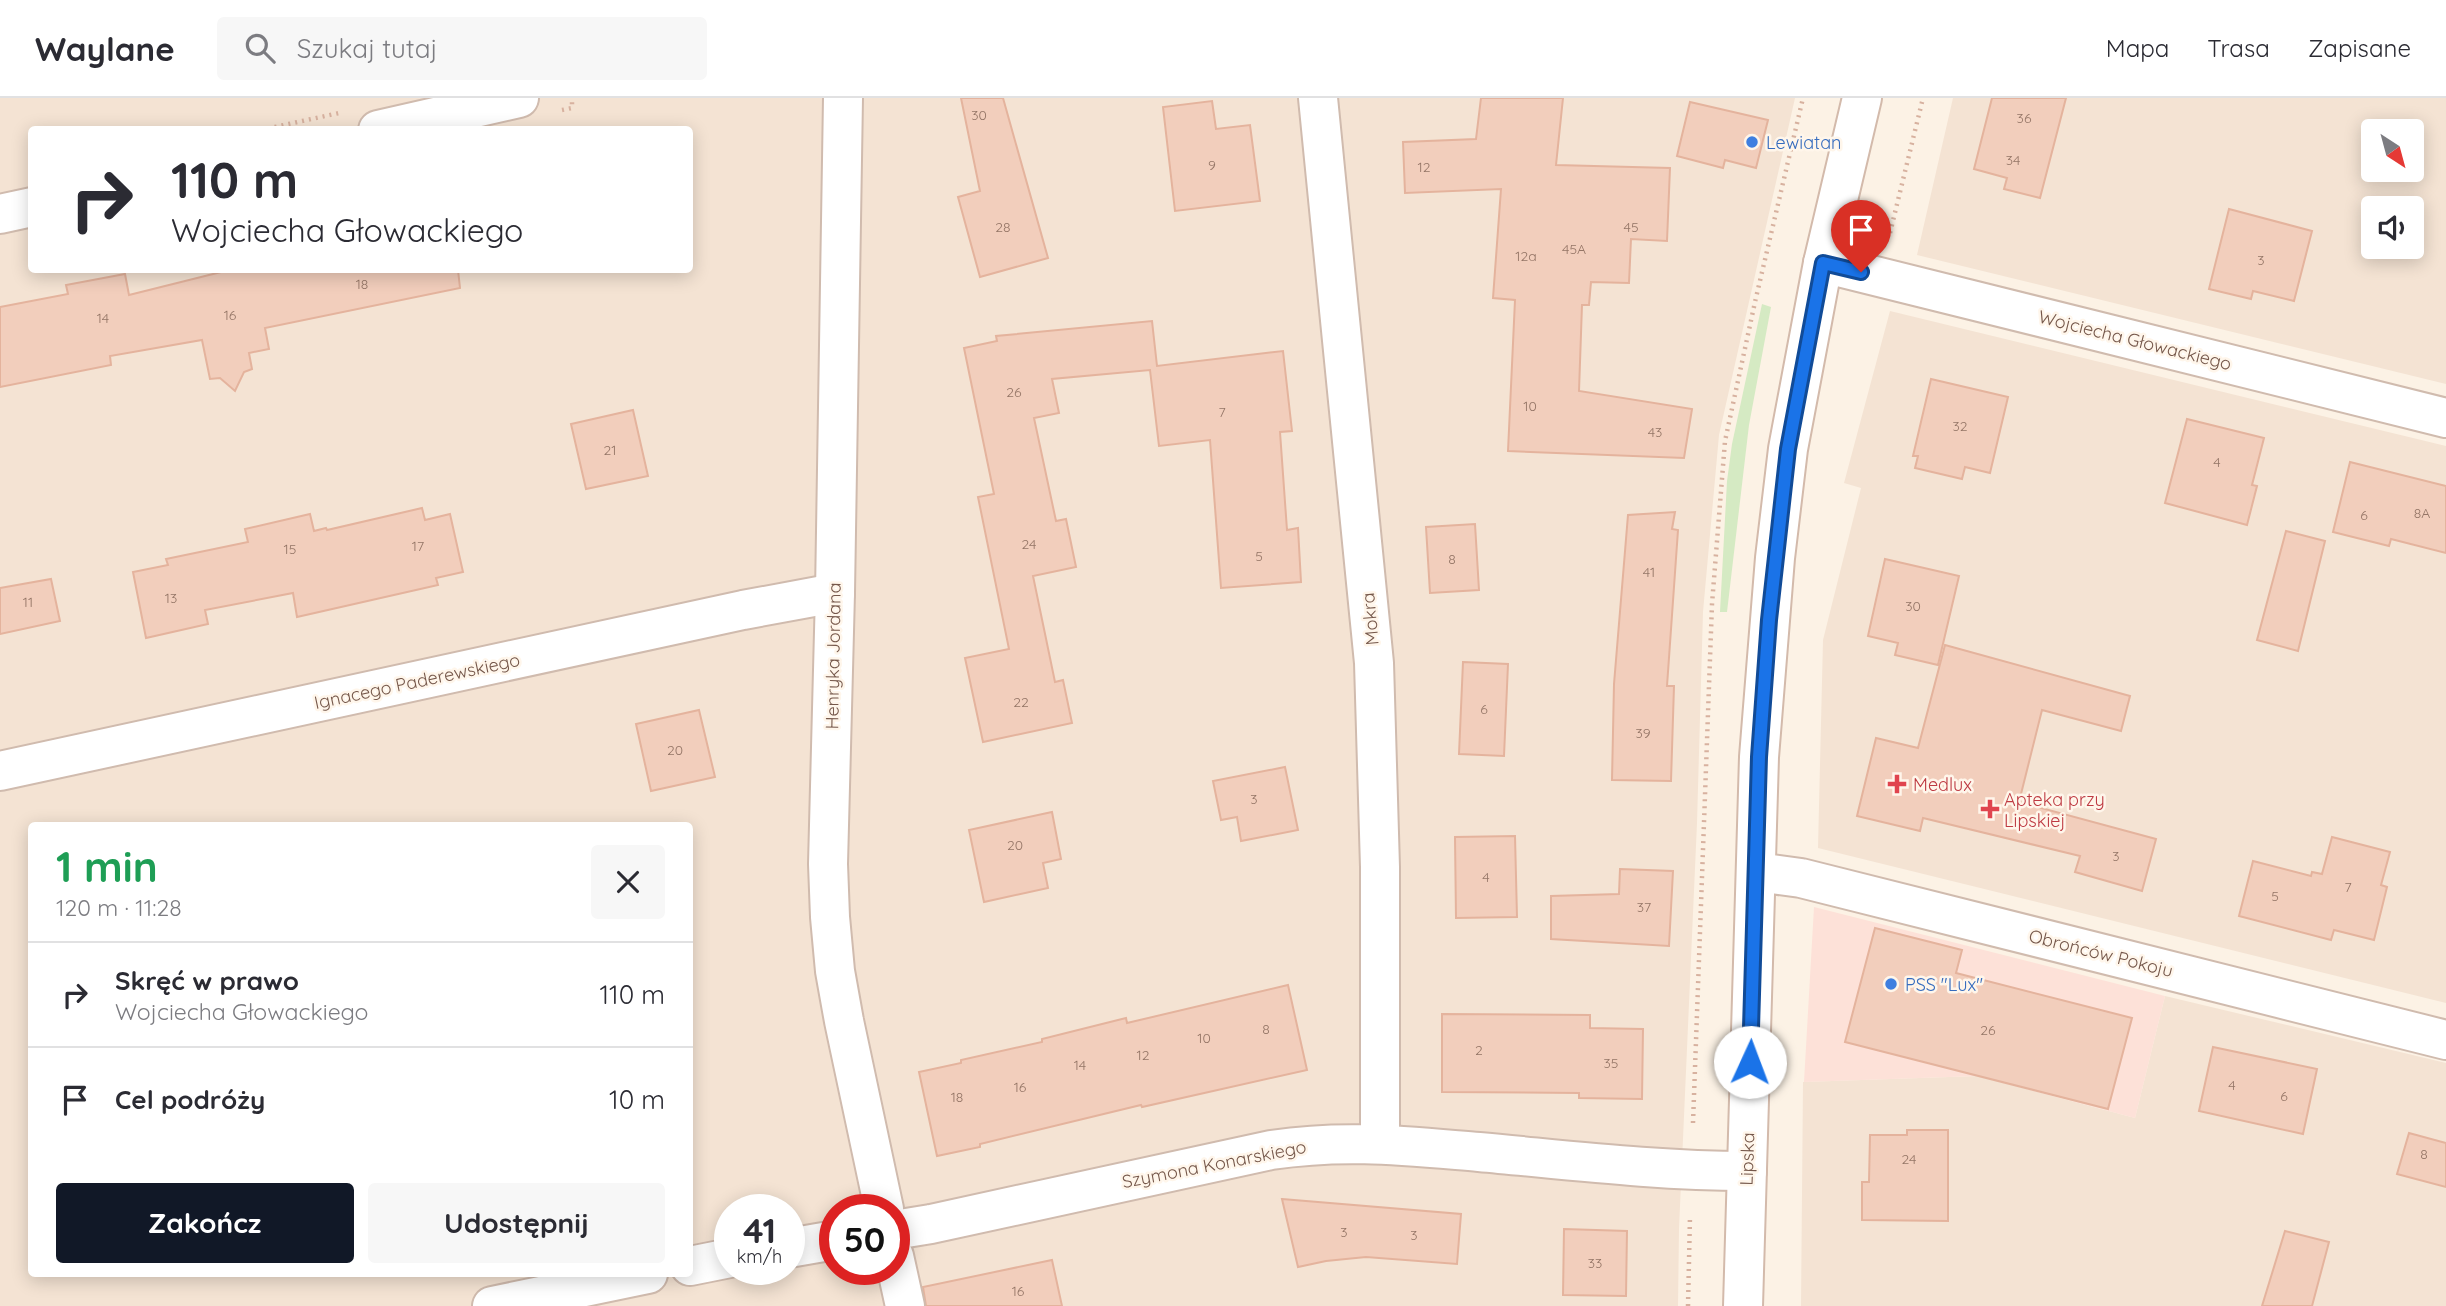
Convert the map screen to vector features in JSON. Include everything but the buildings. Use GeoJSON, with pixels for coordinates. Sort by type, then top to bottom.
{"type":"FeatureCollection","features":[{"type":"Feature","properties":{"kind":"street"},"geometry":{"type":"LineString","coordinates":[[396,126],[519,98]]}},
{"type":"Feature","properties":{"kind":"street","name":"Henryka Jordana"},"geometry":{"type":"LineString","coordinates":[[842,98],[828,864],[835,971],[881,1194]]}},
{"type":"Feature","properties":{"kind":"street","name":"Mokra"},"geometry":{"type":"LineString","coordinates":[[1318,98],[1374,663],[1380,878],[1380,1143]]}},
{"type":"Feature","properties":{"kind":"street","name":"Lipska"},"geometry":{"type":"LineString","coordinates":[[1743,1306],[1759,757],[1775,558],[1788,449],[1823,263],[1862,98]]}},
{"type":"Feature","properties":{"kind":"street"},"geometry":{"type":"LineString","coordinates":[[0,214],[28,208]]}},
{"type":"Feature","properties":{"kind":"street","name":"Wojciecha Głowackiego"},"geometry":{"type":"LineString","coordinates":[[1823,263],[2446,418]]}},
{"type":"Feature","properties":{"kind":"street","name":"Ignacego Paderewskiego"},"geometry":{"type":"LineString","coordinates":[[0,771],[743,610],[835,593]]}},
{"type":"Feature","properties":{"kind":"street","name":"Obrońców Pokoju"},"geometry":{"type":"LineString","coordinates":[[1756,872],[1801,878],[2446,1040]]}},
{"type":"Feature","properties":{"kind":"street","name":"Szymona Konarskiego"},"geometry":{"type":"LineString","coordinates":[[910,1227],[1270,1150],[1308,1145],[1380,1143],[1691,1171],[1747,1171]]}},
{"type":"Feature","properties":{"kind":"street"},"geometry":{"type":"LineString","coordinates":[[693,1265],[714,1261]]}},
{"type":"Feature","properties":{"kind":"street"},"geometry":{"type":"LineString","coordinates":[[492,1306],[633,1277]]}},
{"type":"Feature","properties":{"kind":"street"},"geometry":{"type":"LineString","coordinates":[[900,1285],[905,1306]]}},
{"type":"Feature","properties":{"kind":"path"},"geometry":{"type":"LineString","coordinates":[[1880,276],[1923,98]]}},
{"type":"Feature","properties":{"kind":"shaded area"},"geometry":{"type":"Polygon","coordinates":[[[0,98],[1795,98],[1719,435],[1703,612],[1697,823],[1678,1306],[0,1306],[0,98]]]}},
{"type":"Feature","properties":{"kind":"shaded area"},"geometry":{"type":"Polygon","coordinates":[[[1953,98],[2446,98],[2446,384],[1917,255],[1953,98]]]}},
{"type":"Feature","properties":{"kind":"shaded area"},"geometry":{"type":"Polygon","coordinates":[[[1890,311],[2446,446],[2446,1003],[1818,848],[1823,640],[1861,488],[1844,483],[1890,311]]]}},
{"type":"Feature","properties":{"kind":"shaded area"},"geometry":{"type":"Polygon","coordinates":[[[1814,907],[2165,996],[2135,1118],[1978,1076],[1804,1082],[1814,907]]]}},
{"type":"Feature","properties":{"kind":"shaded area"},"geometry":{"type":"Polygon","coordinates":[[[2165,996],[2446,1063],[2446,1306],[1801,1306],[1803,1082],[1978,1076],[2135,1118],[2165,996]]]}},
{"type":"Feature","properties":{"kind":"green space"},"geometry":{"type":"Polygon","coordinates":[[[1762,304],[1771,307],[1749,425],[1727,612],[1720,612],[1727,481],[1732,444],[1762,304]]]}},
{"type":"Feature","properties":{"kind":"place","name":"Lewiatan"},"geometry":{"type":"Point","coordinates":[1752,142]}},
{"type":"Feature","properties":{"kind":"place","name":"Medlux"},"geometry":{"type":"Point","coordinates":[1897,784]}},
{"type":"Feature","properties":{"kind":"place","name":"Apteka przy Lipskiej"},"geometry":{"type":"Point","coordinates":[1990,809]}},
{"type":"Feature","properties":{"kind":"place","name":"PSS \"Lux\""},"geometry":{"type":"Point","coordinates":[1891,984]}},
{"type":"Feature","properties":{"kind":"route"},"geometry":{"type":"LineString","coordinates":[[1750,1062],[1761,714],[1788,449],[1823,263],[1861,272]]}}]}
